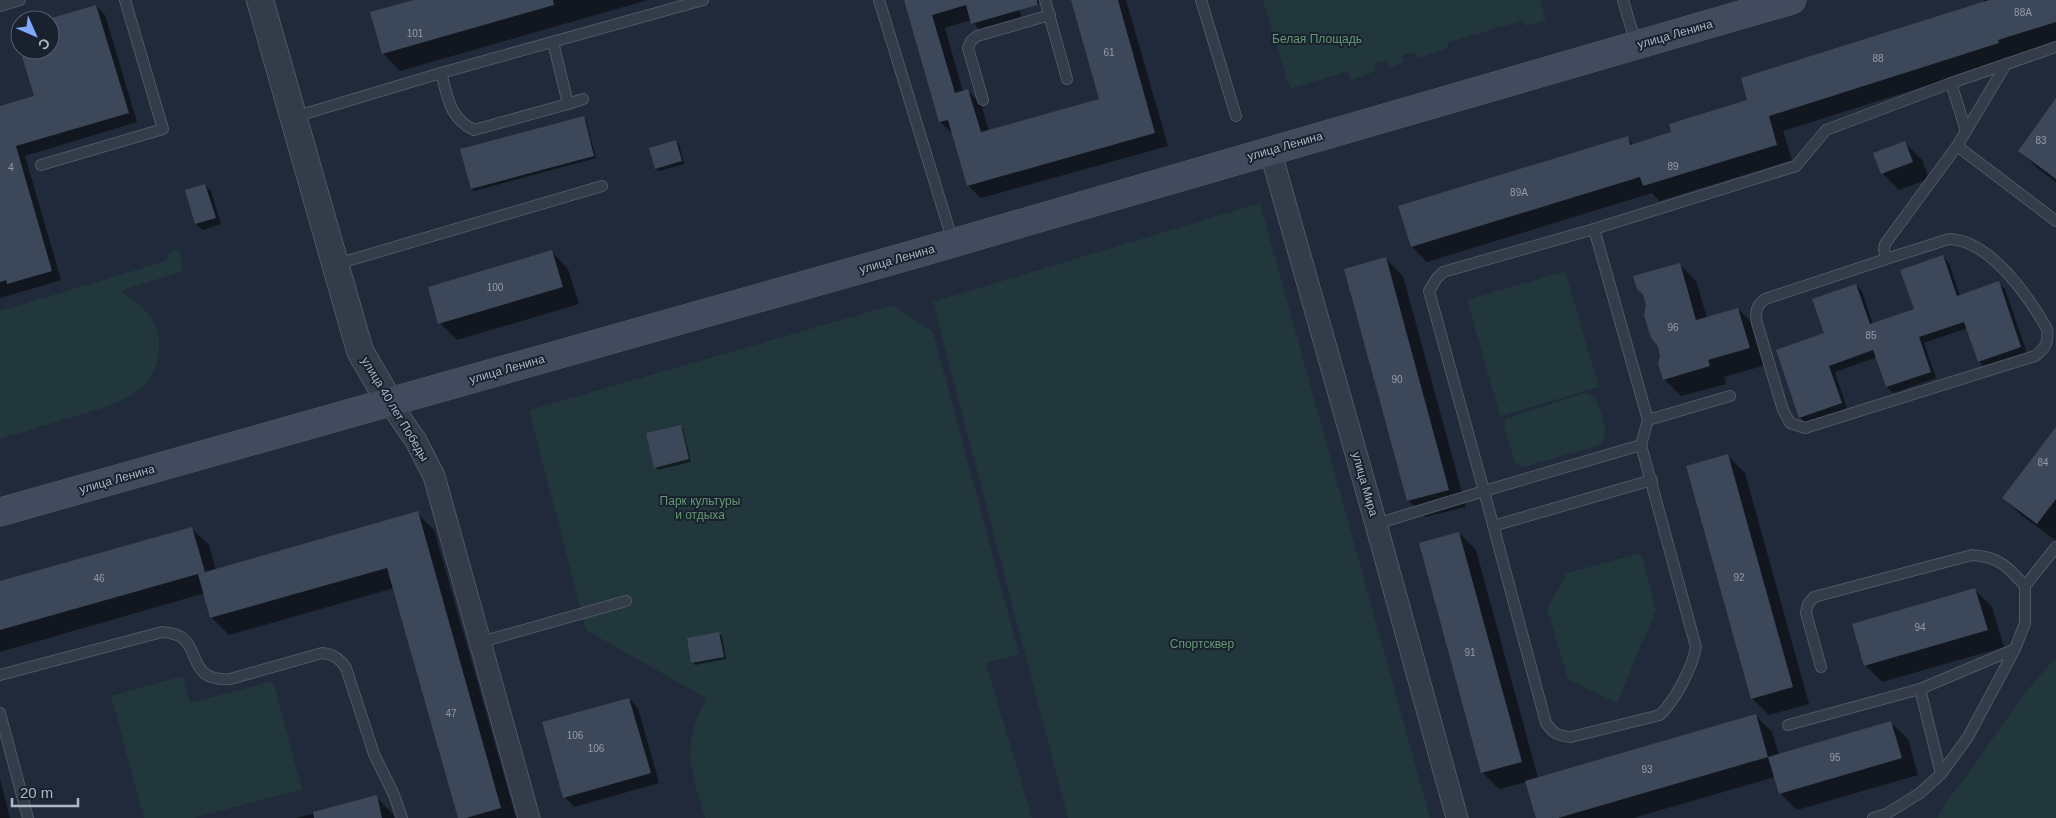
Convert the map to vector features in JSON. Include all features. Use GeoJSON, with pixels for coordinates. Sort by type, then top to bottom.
{"type":"FeatureCollection","features":[{"type":"Feature","properties":{"kind":"main road","name":"улица Ленина"},"geometry":{"type":"LineString","coordinates":[[0,512],[953,243],[1792,0]]}},
{"type":"Feature","properties":{"kind":"street","name":"улица 40 лет Победы"},"geometry":{"type":"LineString","coordinates":[[260,0],[364,362],[416,441],[434,476],[529,818]]}},
{"type":"Feature","properties":{"kind":"street","name":"улица Мира"},"geometry":{"type":"LineString","coordinates":[[1270,150],[1457,818]]}},
{"type":"Feature","properties":{"kind":"lane"},"geometry":{"type":"LineString","coordinates":[[0,6],[20,0]]}},
{"type":"Feature","properties":{"kind":"lane"},"geometry":{"type":"LineString","coordinates":[[41,165],[163,129],[125,0]]}},
{"type":"Feature","properties":{"kind":"lane"},"geometry":{"type":"LineString","coordinates":[[294,117],[441,73],[703,0]]}},
{"type":"Feature","properties":{"kind":"lane"},"geometry":{"type":"LineString","coordinates":[[879,0],[953,243]]}},
{"type":"Feature","properties":{"kind":"lane"},"geometry":{"type":"LineString","coordinates":[[1045,0],[1067,78]]}},
{"type":"Feature","properties":{"kind":"lane"},"geometry":{"type":"LineString","coordinates":[[1201,0],[1236,116]]}},
{"type":"Feature","properties":{"kind":"lane"},"geometry":{"type":"LineString","coordinates":[[1623,0],[1636,45]]}},
{"type":"Feature","properties":{"kind":"lane"},"geometry":{"type":"LineString","coordinates":[[983,100],[968,48],[971,40],[977,36],[1050,15]]}},
{"type":"Feature","properties":{"kind":"lane"},"geometry":{"type":"LineString","coordinates":[[553,42],[568,104]]}},
{"type":"Feature","properties":{"kind":"lane"},"geometry":{"type":"LineString","coordinates":[[1594,229],[1648,420],[1641,445],[1696,647],[1694,660],[1690,668],[1669,706],[1660,715],[1571,738],[1552,732],[1546,722],[1429,291],[1437,278],[1443,272],[1594,229],[1796,166],[1826,130],[1951,83],[2056,47]]}},
{"type":"Feature","properties":{"kind":"lane"},"geometry":{"type":"LineString","coordinates":[[1886,259],[1885,244],[1957,146],[2006,64]]}},
{"type":"Feature","properties":{"kind":"lane"},"geometry":{"type":"LineString","coordinates":[[441,73],[455,116],[463,125],[474,130],[583,99]]}},
{"type":"Feature","properties":{"kind":"lane"},"geometry":{"type":"LineString","coordinates":[[1951,83],[1966,131]]}},
{"type":"Feature","properties":{"kind":"lane"},"geometry":{"type":"LineString","coordinates":[[1957,146],[2056,221]]}},
{"type":"Feature","properties":{"kind":"lane"},"geometry":{"type":"LineString","coordinates":[[335,265],[602,186]]}},
{"type":"Feature","properties":{"kind":"lane"},"geometry":{"type":"LineString","coordinates":[[1949,239],[1969,244],[2006,270],[2014,280],[2047,329],[2048,338],[2046,344],[2042,351],[2035,356],[1804,428],[1796,427],[1785,416],[1757,324],[1756,312],[1759,304],[1765,298],[1886,259],[1949,239]]}},
{"type":"Feature","properties":{"kind":"lane"},"geometry":{"type":"LineString","coordinates":[[1648,420],[1730,396]]}},
{"type":"Feature","properties":{"kind":"lane"},"geometry":{"type":"LineString","coordinates":[[1376,524],[1641,445]]}},
{"type":"Feature","properties":{"kind":"lane"},"geometry":{"type":"LineString","coordinates":[[1493,526],[1652,480]]}},
{"type":"Feature","properties":{"kind":"lane"},"geometry":{"type":"LineString","coordinates":[[1873,818],[1886,814],[1920,793],[1941,774],[1968,737],[2016,649],[2025,623],[2025,586],[2056,546]]}},
{"type":"Feature","properties":{"kind":"lane"},"geometry":{"type":"LineString","coordinates":[[1821,667],[1806,613],[1808,604],[1814,597],[1972,555],[1989,556],[2009,568],[2025,586]]}},
{"type":"Feature","properties":{"kind":"lane"},"geometry":{"type":"LineString","coordinates":[[480,642],[626,601]]}},
{"type":"Feature","properties":{"kind":"lane"},"geometry":{"type":"LineString","coordinates":[[0,675],[162,632],[174,632],[184,637],[197,664],[206,675],[217,680],[230,679],[322,653],[331,654],[340,659],[346,668],[374,754],[394,795],[402,818]]}},
{"type":"Feature","properties":{"kind":"lane"},"geometry":{"type":"LineString","coordinates":[[1788,725],[1920,689],[2016,649]]}},
{"type":"Feature","properties":{"kind":"lane"},"geometry":{"type":"LineString","coordinates":[[1920,689],[1941,774]]}},
{"type":"Feature","properties":{"kind":"lane"},"geometry":{"type":"LineString","coordinates":[[0,713],[28,818]]}},
{"type":"Feature","properties":{"kind":"green space","name":"Белая Площадь"},"geometry":{"type":"Polygon","coordinates":[[[1263,0],[1540,0],[1546,20],[1526,26],[1524,20],[1447,43],[1448,48],[1418,58],[1415,52],[1403,55],[1404,62],[1390,67],[1388,60],[1374,64],[1376,71],[1351,80],[1348,71],[1290,89],[1263,0]]]}},
{"type":"Feature","properties":{"kind":"green space","name":"Спортсквер"},"geometry":{"type":"Polygon","coordinates":[[[1260,203],[1430,818],[1068,818],[933,302],[1260,203]]]}},
{"type":"Feature","properties":{"kind":"green space"},"geometry":{"type":"Polygon","coordinates":[[[179,249],[183,271],[120,291],[148,313],[157,329],[159,337],[156,364],[150,377],[141,388],[117,403],[0,439],[0,311],[166,261],[170,252],[179,249]]]}},
{"type":"Feature","properties":{"kind":"green space"},"geometry":{"type":"Polygon","coordinates":[[[1565,271],[1599,387],[1500,416],[1467,300],[1565,271]]]}},
{"type":"Feature","properties":{"kind":"green space","name":"Парк культуры и отдыха"},"geometry":{"type":"Polygon","coordinates":[[[893,305],[933,332],[1019,654],[986,663],[1032,818],[705,818],[690,758],[693,731],[706,698],[586,630],[529,410],[893,305]]]}},
{"type":"Feature","properties":{"kind":"green space"},"geometry":{"type":"Polygon","coordinates":[[[1585,393],[1595,397],[1604,422],[1605,435],[1599,445],[1524,467],[1515,463],[1504,428],[1505,419],[1585,393]]]}},
{"type":"Feature","properties":{"kind":"green space"},"geometry":{"type":"Polygon","coordinates":[[[1641,553],[1656,610],[1617,703],[1568,679],[1547,609],[1567,573],[1641,553]]]}},
{"type":"Feature","properties":{"kind":"green space"},"geometry":{"type":"Polygon","coordinates":[[[2056,658],[2056,818],[1938,818],[1948,799],[2020,700],[2056,658]]]}},
{"type":"Feature","properties":{"kind":"green space"},"geometry":{"type":"Polygon","coordinates":[[[183,676],[190,703],[273,681],[302,789],[194,818],[144,818],[111,696],[183,676]]]}},
{"type":"Feature","properties":{"kind":"building"},"geometry":{"type":"Polygon","coordinates":[[[414,0],[553,0],[554,5],[382,54],[370,12],[414,0]]]}},
{"type":"Feature","properties":{"kind":"building"},"geometry":{"type":"Polygon","coordinates":[[[904,0],[1037,0],[1037,5],[971,24],[966,5],[932,15],[955,93],[968,89],[981,132],[1099,99],[1071,0],[1118,0],[1155,133],[967,186],[948,120],[939,122],[904,0]]]}},
{"type":"Feature","properties":{"kind":"building"},"geometry":{"type":"Polygon","coordinates":[[[1989,0],[2056,0],[2056,22],[1998,40],[1999,43],[1769,116],[1777,145],[1643,186],[1640,177],[1411,247],[1398,206],[1628,136],[1630,145],[1671,132],[1669,124],[1747,100],[1741,78],[1989,0]]]}},
{"type":"Feature","properties":{"kind":"building"},"geometry":{"type":"Polygon","coordinates":[[[96,5],[129,113],[16,146],[52,271],[7,284],[6,280],[0,282],[0,106],[34,96],[23,60],[60,60],[60,16],[96,5]]]}},
{"type":"Feature","properties":{"kind":"building"},"geometry":{"type":"Polygon","coordinates":[[[2056,98],[2056,179],[2018,151],[2056,98]]]}},
{"type":"Feature","properties":{"kind":"building"},"geometry":{"type":"Polygon","coordinates":[[[584,116],[594,156],[471,189],[460,149],[584,116]]]}},
{"type":"Feature","properties":{"kind":"building"},"geometry":{"type":"Polygon","coordinates":[[[676,140],[682,161],[655,169],[649,148],[676,140]]]}},
{"type":"Feature","properties":{"kind":"building"},"geometry":{"type":"Polygon","coordinates":[[[1905,141],[1913,162],[1881,174],[1873,153],[1905,141]]]}},
{"type":"Feature","properties":{"kind":"building"},"geometry":{"type":"Polygon","coordinates":[[[205,184],[216,218],[195,224],[185,190],[205,184]]]}},
{"type":"Feature","properties":{"kind":"building"},"geometry":{"type":"Polygon","coordinates":[[[552,250],[563,287],[438,324],[428,287],[552,250]]]}},
{"type":"Feature","properties":{"kind":"building"},"geometry":{"type":"Polygon","coordinates":[[[1943,255],[1957,296],[1999,281],[2021,347],[1978,362],[1964,322],[1919,337],[1931,372],[1886,387],[1873,350],[1829,366],[1842,403],[1799,418],[1776,350],[1824,333],[1812,299],[1856,284],[1870,324],[1914,309],[1900,270],[1943,255]]]}},
{"type":"Feature","properties":{"kind":"building"},"geometry":{"type":"Polygon","coordinates":[[[1386,257],[1449,490],[1407,501],[1344,269],[1386,257]]]}},
{"type":"Feature","properties":{"kind":"building"},"geometry":{"type":"Polygon","coordinates":[[[1680,263],[1696,320],[1738,308],[1750,348],[1708,360],[1710,366],[1663,380],[1658,363],[1660,357],[1658,346],[1651,338],[1644,315],[1646,306],[1643,294],[1637,289],[1633,276],[1680,263]]]}},
{"type":"Feature","properties":{"kind":"building"},"geometry":{"type":"Polygon","coordinates":[[[681,425],[689,459],[654,468],[646,433],[681,425]]]}},
{"type":"Feature","properties":{"kind":"building"},"geometry":{"type":"Polygon","coordinates":[[[2056,427],[2056,499],[2037,524],[2002,498],[2056,427]]]}},
{"type":"Feature","properties":{"kind":"building"},"geometry":{"type":"Polygon","coordinates":[[[1728,454],[1793,687],[1751,699],[1686,466],[1728,454]]]}},
{"type":"Feature","properties":{"kind":"building"},"geometry":{"type":"Polygon","coordinates":[[[418,511],[501,808],[466,818],[458,818],[387,568],[210,618],[198,574],[418,511]]]}},
{"type":"Feature","properties":{"kind":"building"},"geometry":{"type":"Polygon","coordinates":[[[192,527],[205,572],[0,630],[0,581],[192,527]]]}},
{"type":"Feature","properties":{"kind":"building"},"geometry":{"type":"Polygon","coordinates":[[[1459,532],[1522,762],[1481,773],[1419,543],[1459,532]]]}},
{"type":"Feature","properties":{"kind":"building"},"geometry":{"type":"Polygon","coordinates":[[[1975,588],[1988,630],[1864,666],[1852,624],[1975,588]]]}},
{"type":"Feature","properties":{"kind":"building"},"geometry":{"type":"Polygon","coordinates":[[[719,632],[724,657],[691,663],[687,638],[719,632]]]}},
{"type":"Feature","properties":{"kind":"building"},"geometry":{"type":"Polygon","coordinates":[[[629,698],[651,773],[563,798],[542,722],[629,698]]]}},
{"type":"Feature","properties":{"kind":"building"},"geometry":{"type":"Polygon","coordinates":[[[1756,714],[1768,757],[1558,818],[1536,818],[1525,781],[1756,714]]]}},
{"type":"Feature","properties":{"kind":"building"},"geometry":{"type":"Polygon","coordinates":[[[1891,721],[1902,758],[1779,794],[1768,757],[1891,721]]]}},
{"type":"Feature","properties":{"kind":"building"},"geometry":{"type":"Polygon","coordinates":[[[377,795],[382,818],[314,818],[313,812],[377,795]]]}}]}
